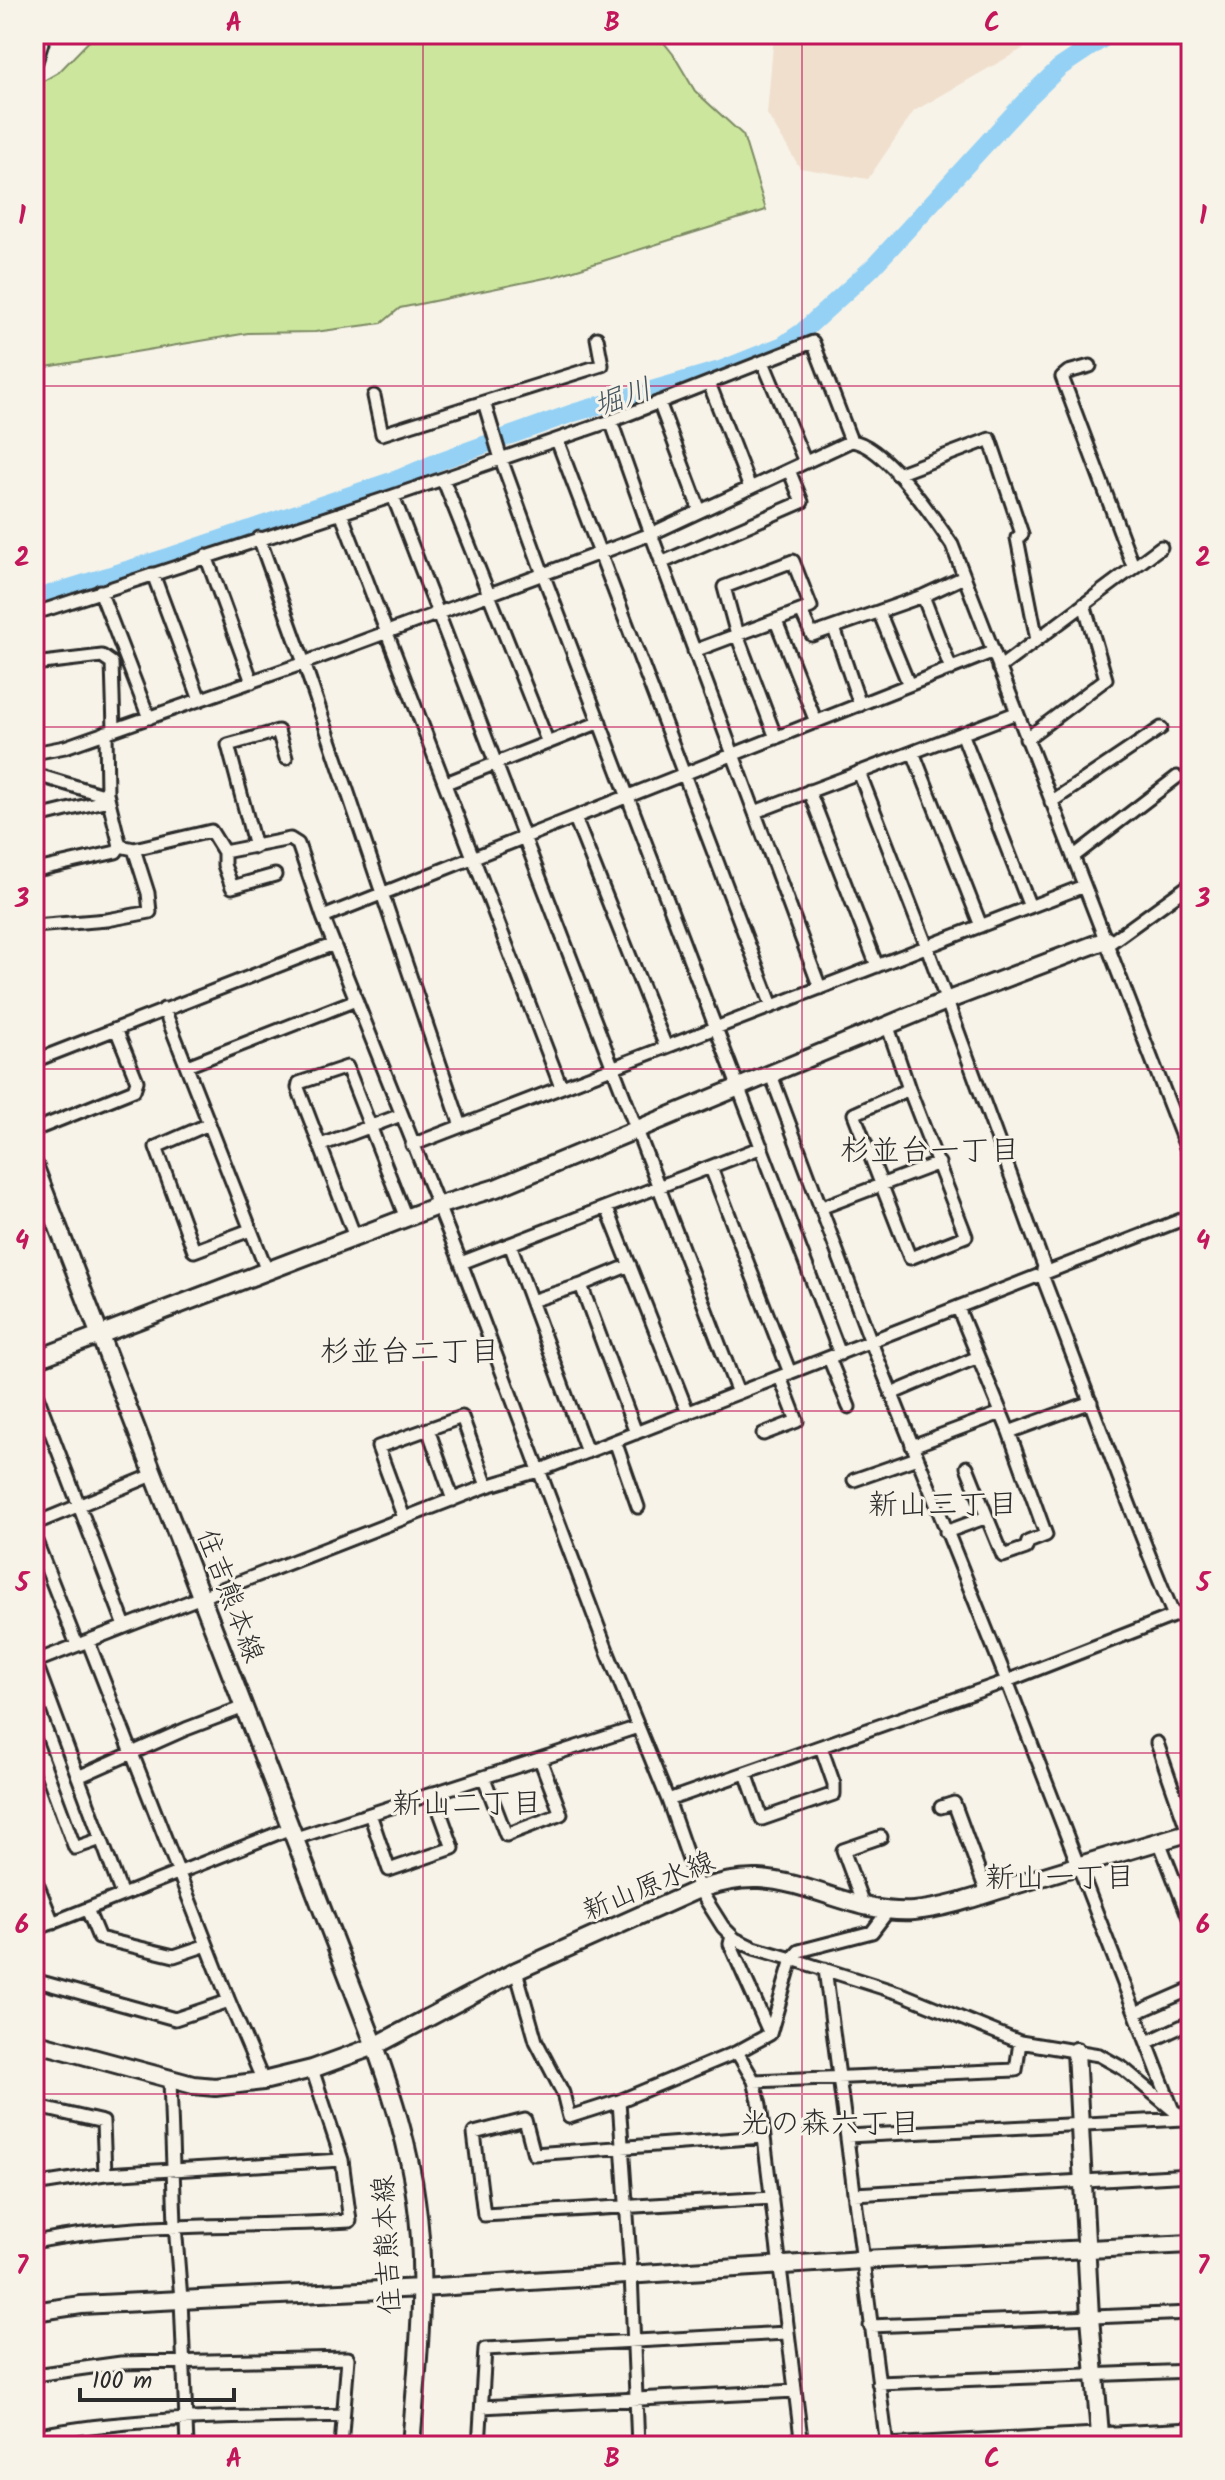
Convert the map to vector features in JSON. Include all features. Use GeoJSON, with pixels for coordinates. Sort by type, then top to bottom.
{"type":"FeatureCollection","features":[{"type":"Feature","properties":{"kind":"street"},"geometry":{"type":"LineString","coordinates":[[34,60],[42,34]]}},
{"type":"Feature","properties":{"kind":"street"},"geometry":{"type":"LineString","coordinates":[[374,396],[382,434],[602,365],[597,338]]}},
{"type":"Feature","properties":{"kind":"street"},"geometry":{"type":"LineString","coordinates":[[45,610],[557,440],[813,342],[851,441]]}},
{"type":"Feature","properties":{"kind":"street"},"geometry":{"type":"LineString","coordinates":[[763,362],[805,462]]}},
{"type":"Feature","properties":{"kind":"street"},"geometry":{"type":"LineString","coordinates":[[1090,366],[1068,372],[1062,377],[1133,566]]}},
{"type":"Feature","properties":{"kind":"street"},"geometry":{"type":"LineString","coordinates":[[709,383],[750,488]]}},
{"type":"Feature","properties":{"kind":"street"},"geometry":{"type":"LineString","coordinates":[[484,402],[501,459],[543,574],[762,1147],[835,1356],[849,1407]]}},
{"type":"Feature","properties":{"kind":"street"},"geometry":{"type":"LineString","coordinates":[[659,402],[700,511]]}},
{"type":"Feature","properties":{"kind":"street"},"geometry":{"type":"LineString","coordinates":[[611,421],[820,988]]}},
{"type":"Feature","properties":{"kind":"street"},"geometry":{"type":"LineString","coordinates":[[897,474],[990,439],[1022,534],[1017,538],[1037,640]]}},
{"type":"Feature","properties":{"kind":"street"},"geometry":{"type":"LineString","coordinates":[[557,440],[772,1006]]}},
{"type":"Feature","properties":{"kind":"street"},"geometry":{"type":"LineString","coordinates":[[34,753],[65,747],[252,682],[599,554],[651,534],[851,441],[869,446],[928,509],[952,545],[1191,1160]]}},
{"type":"Feature","properties":{"kind":"street"},"geometry":{"type":"LineString","coordinates":[[661,563],[802,502],[789,470]]}},
{"type":"Feature","properties":{"kind":"street"},"geometry":{"type":"LineString","coordinates":[[443,479],[548,743]]}},
{"type":"Feature","properties":{"kind":"street"},"geometry":{"type":"LineString","coordinates":[[393,496],[738,1393]]}},
{"type":"Feature","properties":{"kind":"street"},"geometry":{"type":"LineString","coordinates":[[341,513],[561,1087]]}},
{"type":"Feature","properties":{"kind":"street"},"geometry":{"type":"LineString","coordinates":[[259,538],[461,1126]]}},
{"type":"Feature","properties":{"kind":"street"},"geometry":{"type":"LineString","coordinates":[[999,668],[1161,547]]}},
{"type":"Feature","properties":{"kind":"street"},"geometry":{"type":"LineString","coordinates":[[206,556],[252,682]]}},
{"type":"Feature","properties":{"kind":"street"},"geometry":{"type":"LineString","coordinates":[[694,651],[737,635],[776,621],[811,607],[793,561],[724,587],[737,635],[776,738]]}},
{"type":"Feature","properties":{"kind":"street"},"geometry":{"type":"LineString","coordinates":[[153,574],[200,700]]}},
{"type":"Feature","properties":{"kind":"street"},"geometry":{"type":"LineString","coordinates":[[801,611],[812,635],[923,596],[964,577]]}},
{"type":"Feature","properties":{"kind":"street"},"geometry":{"type":"LineString","coordinates":[[100,591],[149,718]]}},
{"type":"Feature","properties":{"kind":"street"},"geometry":{"type":"LineString","coordinates":[[923,596],[951,669]]}},
{"type":"Feature","properties":{"kind":"street"},"geometry":{"type":"LineString","coordinates":[[1026,739],[1106,679],[1084,604]]}},
{"type":"Feature","properties":{"kind":"street"},"geometry":{"type":"LineString","coordinates":[[879,612],[909,685]]}},
{"type":"Feature","properties":{"kind":"street"},"geometry":{"type":"LineString","coordinates":[[776,621],[816,722]]}},
{"type":"Feature","properties":{"kind":"street"},"geometry":{"type":"LineString","coordinates":[[834,628],[860,705]]}},
{"type":"Feature","properties":{"kind":"street"},"geometry":{"type":"LineString","coordinates":[[323,917],[992,652]]}},
{"type":"Feature","properties":{"kind":"street"},"geometry":{"type":"LineString","coordinates":[[34,664],[102,656],[112,663],[107,796],[120,846],[116,852],[67,857],[41,869]]}},
{"type":"Feature","properties":{"kind":"street"},"geometry":{"type":"LineString","coordinates":[[755,812],[1016,713]]}},
{"type":"Feature","properties":{"kind":"street"},"geometry":{"type":"LineString","coordinates":[[446,783],[600,722]]}},
{"type":"Feature","properties":{"kind":"street"},"geometry":{"type":"LineString","coordinates":[[1051,802],[1161,728]]}},
{"type":"Feature","properties":{"kind":"street"},"geometry":{"type":"LineString","coordinates":[[255,847],[228,745],[278,731],[286,758]]}},
{"type":"Feature","properties":{"kind":"street"},"geometry":{"type":"LineString","coordinates":[[962,733],[1030,907]]}},
{"type":"Feature","properties":{"kind":"street"},"geometry":{"type":"LineString","coordinates":[[913,752],[981,926]]}},
{"type":"Feature","properties":{"kind":"street"},"geometry":{"type":"LineString","coordinates":[[859,772],[1044,1266],[1042,1275],[1134,1521],[1174,1616]]}},
{"type":"Feature","properties":{"kind":"street"},"geometry":{"type":"LineString","coordinates":[[34,774],[107,796]]}},
{"type":"Feature","properties":{"kind":"street"},"geometry":{"type":"LineString","coordinates":[[1073,857],[1177,777]]}},
{"type":"Feature","properties":{"kind":"street"},"geometry":{"type":"LineString","coordinates":[[809,791],[877,966]]}},
{"type":"Feature","properties":{"kind":"street"},"geometry":{"type":"LineString","coordinates":[[34,818],[107,796]]}},
{"type":"Feature","properties":{"kind":"street"},"geometry":{"type":"LineString","coordinates":[[575,818],[666,1047]]}},
{"type":"Feature","properties":{"kind":"street"},"geometry":{"type":"LineString","coordinates":[[120,846],[134,849],[211,831],[224,852],[224,865],[232,887],[275,875]]}},
{"type":"Feature","properties":{"kind":"street"},"geometry":{"type":"LineString","coordinates":[[224,852],[290,839],[298,844],[323,917],[461,1263],[538,1471],[668,1800],[699,1889],[723,1927],[732,1936],[754,1948],[902,1994],[1020,2042],[1099,2055],[1124,2069],[1187,2122]]}},
{"type":"Feature","properties":{"kind":"street"},"geometry":{"type":"LineString","coordinates":[[34,926],[107,920],[150,912],[148,893],[134,849]]}},
{"type":"Feature","properties":{"kind":"street"},"geometry":{"type":"LineString","coordinates":[[34,1360],[437,1206],[496,1188],[946,1001],[1106,942],[1191,884]]}},
{"type":"Feature","properties":{"kind":"street"},"geometry":{"type":"LineString","coordinates":[[412,1145],[1084,886]]}},
{"type":"Feature","properties":{"kind":"street"},"geometry":{"type":"LineString","coordinates":[[34,1061],[334,944]]}},
{"type":"Feature","properties":{"kind":"street"},"geometry":{"type":"LineString","coordinates":[[187,1066],[356,1000]]}},
{"type":"Feature","properties":{"kind":"street"},"geometry":{"type":"LineString","coordinates":[[164,1009],[267,1271]]}},
{"type":"Feature","properties":{"kind":"street"},"geometry":{"type":"LineString","coordinates":[[888,1027],[966,1236],[910,1258],[854,1114],[909,1089]]}},
{"type":"Feature","properties":{"kind":"street"},"geometry":{"type":"LineString","coordinates":[[34,1130],[134,1090],[137,1081],[116,1029]]}},
{"type":"Feature","properties":{"kind":"street"},"geometry":{"type":"LineString","coordinates":[[355,1237],[298,1088],[299,1083],[347,1067],[406,1218]]}},
{"type":"Feature","properties":{"kind":"street"},"geometry":{"type":"LineString","coordinates":[[771,1075],[891,1394],[1007,1681],[1172,2108]]}},
{"type":"Feature","properties":{"kind":"street"},"geometry":{"type":"LineString","coordinates":[[321,1145],[401,1115]]}},
{"type":"Feature","properties":{"kind":"street"},"geometry":{"type":"LineString","coordinates":[[209,1124],[156,1147],[194,1251],[250,1230]]}},
{"type":"Feature","properties":{"kind":"street"},"geometry":{"type":"LineString","coordinates":[[461,1263],[762,1147]]}},
{"type":"Feature","properties":{"kind":"street"},"geometry":{"type":"LineString","coordinates":[[820,1208],[939,1163]]}},
{"type":"Feature","properties":{"kind":"street","name":"住吉熊本線"},"geometry":{"type":"LineString","coordinates":[[34,1165],[40,1197],[100,1336],[375,2046],[402,2125],[417,2204],[421,2288],[411,2446]]}},
{"type":"Feature","properties":{"kind":"street"},"geometry":{"type":"LineString","coordinates":[[711,1168],[785,1375],[797,1421],[763,1434]]}},
{"type":"Feature","properties":{"kind":"street"},"geometry":{"type":"LineString","coordinates":[[607,1208],[688,1413]]}},
{"type":"Feature","properties":{"kind":"street"},"geometry":{"type":"LineString","coordinates":[[122,1895],[34,1662],[487,1486],[538,1471],[1191,1216]]}},
{"type":"Feature","properties":{"kind":"street"},"geometry":{"type":"LineString","coordinates":[[510,1244],[587,1452]]}},
{"type":"Feature","properties":{"kind":"street"},"geometry":{"type":"LineString","coordinates":[[531,1301],[630,1265]]}},
{"type":"Feature","properties":{"kind":"street"},"geometry":{"type":"LineString","coordinates":[[581,1285],[636,1433]]}},
{"type":"Feature","properties":{"kind":"street"},"geometry":{"type":"LineString","coordinates":[[958,1308],[1009,1432],[1046,1535],[1028,1542],[1026,1548],[1003,1556],[967,1467]]}},
{"type":"Feature","properties":{"kind":"street"},"geometry":{"type":"LineString","coordinates":[[891,1394],[978,1357]]}},
{"type":"Feature","properties":{"kind":"street"},"geometry":{"type":"LineString","coordinates":[[34,1388],[125,1626]]}},
{"type":"Feature","properties":{"kind":"street"},"geometry":{"type":"LineString","coordinates":[[1009,1432],[1091,1402]]}},
{"type":"Feature","properties":{"kind":"street"},"geometry":{"type":"LineString","coordinates":[[854,1480],[1001,1413]]}},
{"type":"Feature","properties":{"kind":"street"},"geometry":{"type":"LineString","coordinates":[[404,1518],[378,1447],[462,1417],[487,1486]]}},
{"type":"Feature","properties":{"kind":"street"},"geometry":{"type":"LineString","coordinates":[[428,1429],[453,1500]]}},
{"type":"Feature","properties":{"kind":"street"},"geometry":{"type":"LineString","coordinates":[[615,1441],[638,1507]]}},
{"type":"Feature","properties":{"kind":"street"},"geometry":{"type":"LineString","coordinates":[[34,1524],[153,1475]]}},
{"type":"Feature","properties":{"kind":"street"},"geometry":{"type":"LineString","coordinates":[[946,1532],[987,1517]]}},
{"type":"Feature","properties":{"kind":"street"},"geometry":{"type":"LineString","coordinates":[[34,1536],[131,1752],[263,2081]]}},
{"type":"Feature","properties":{"kind":"street"},"geometry":{"type":"LineString","coordinates":[[668,1800],[1007,1681],[1191,1609]]}},
{"type":"Feature","properties":{"kind":"street"},"geometry":{"type":"LineString","coordinates":[[78,1777],[131,1752],[244,1707]]}},
{"type":"Feature","properties":{"kind":"street"},"geometry":{"type":"LineString","coordinates":[[34,1930],[179,1872],[293,1833],[370,1814],[638,1727]]}},
{"type":"Feature","properties":{"kind":"street"},"geometry":{"type":"LineString","coordinates":[[34,1738],[75,1848],[101,1839]]}},
{"type":"Feature","properties":{"kind":"street"},"geometry":{"type":"LineString","coordinates":[[1157,1743],[1190,1832]]}},
{"type":"Feature","properties":{"kind":"street"},"geometry":{"type":"LineString","coordinates":[[746,1773],[762,1819],[834,1794],[834,1784],[821,1747]]}},
{"type":"Feature","properties":{"kind":"street"},"geometry":{"type":"LineString","coordinates":[[484,1778],[506,1835],[561,1814],[540,1759]]}},
{"type":"Feature","properties":{"kind":"street"},"geometry":{"type":"LineString","coordinates":[[370,1814],[389,1870],[453,1848],[433,1793]]}},
{"type":"Feature","properties":{"kind":"street"},"geometry":{"type":"LineString","coordinates":[[941,1807],[954,1803],[987,1893]]}},
{"type":"Feature","properties":{"kind":"street","name":"新山原水線"},"geometry":{"type":"LineString","coordinates":[[375,2046],[516,1971],[699,1889],[729,1880],[760,1879],[790,1884],[864,1907],[888,1911],[936,1908],[1190,1832]]}},
{"type":"Feature","properties":{"kind":"street"},"geometry":{"type":"LineString","coordinates":[[864,1907],[843,1850],[881,1837]]}},
{"type":"Feature","properties":{"kind":"street"},"geometry":{"type":"LineString","coordinates":[[1159,1841],[1191,1923]]}},
{"type":"Feature","properties":{"kind":"street"},"geometry":{"type":"LineString","coordinates":[[34,1876],[53,1923]]}},
{"type":"Feature","properties":{"kind":"street"},"geometry":{"type":"LineString","coordinates":[[87,1909],[99,1938],[174,1956],[207,1945]]}},
{"type":"Feature","properties":{"kind":"street"},"geometry":{"type":"LineString","coordinates":[[516,1971],[536,2041],[563,2093],[569,2117],[619,2101],[737,2052],[770,2034],[792,1959],[799,1951],[872,1932],[888,1911]]}},
{"type":"Feature","properties":{"kind":"street"},"geometry":{"type":"LineString","coordinates":[[732,1936],[730,1944],[770,2034]]}},
{"type":"Feature","properties":{"kind":"street"},"geometry":{"type":"LineString","coordinates":[[825,1969],[886,2445],[1100,2440],[1191,2429]]}},
{"type":"Feature","properties":{"kind":"street"},"geometry":{"type":"LineString","coordinates":[[34,1980],[175,2019],[229,2001]]}},
{"type":"Feature","properties":{"kind":"street"},"geometry":{"type":"LineString","coordinates":[[1136,2013],[1191,1989]]}},
{"type":"Feature","properties":{"kind":"street"},"geometry":{"type":"LineString","coordinates":[[1148,2042],[1191,2022]]}},
{"type":"Feature","properties":{"kind":"street"},"geometry":{"type":"LineString","coordinates":[[34,2042],[170,2080],[215,2087],[263,2081],[312,2069],[375,2046]]}},
{"type":"Feature","properties":{"kind":"street"},"geometry":{"type":"LineString","coordinates":[[754,2081],[1016,2070],[1020,2042]]}},
{"type":"Feature","properties":{"kind":"street"},"geometry":{"type":"LineString","coordinates":[[1076,2051],[1090,2317],[1100,2440]]}},
{"type":"Feature","properties":{"kind":"street"},"geometry":{"type":"LineString","coordinates":[[737,2052],[754,2081],[772,2198],[802,2446]]}},
{"type":"Feature","properties":{"kind":"street"},"geometry":{"type":"LineString","coordinates":[[34,2242],[77,2233],[175,2225],[350,2221],[342,2160],[312,2069]]}},
{"type":"Feature","properties":{"kind":"street"},"geometry":{"type":"LineString","coordinates":[[170,2080],[187,2446]]}},
{"type":"Feature","properties":{"kind":"street"},"geometry":{"type":"LineString","coordinates":[[619,2101],[631,2273],[638,2446]]}},
{"type":"Feature","properties":{"kind":"street"},"geometry":{"type":"LineString","coordinates":[[34,2106],[103,2122],[105,2174]]}},
{"type":"Feature","properties":{"kind":"street"},"geometry":{"type":"LineString","coordinates":[[763,2137],[534,2154],[525,2120],[474,2133],[484,2215],[772,2198]]}},
{"type":"Feature","properties":{"kind":"street"},"geometry":{"type":"LineString","coordinates":[[847,2136],[1080,2123],[1187,2122]]}},
{"type":"Feature","properties":{"kind":"street"},"geometry":{"type":"LineString","coordinates":[[34,2185],[105,2174],[342,2160]]}},
{"type":"Feature","properties":{"kind":"street"},"geometry":{"type":"LineString","coordinates":[[854,2194],[1191,2175]]}},
{"type":"Feature","properties":{"kind":"street"},"geometry":{"type":"LineString","coordinates":[[34,2312],[81,2305],[181,2299],[1191,2244]]}},
{"type":"Feature","properties":{"kind":"street"},"geometry":{"type":"LineString","coordinates":[[870,2326],[1191,2313]]}},
{"type":"Feature","properties":{"kind":"street"},"geometry":{"type":"LineString","coordinates":[[479,2446],[485,2349],[787,2333]]}},
{"type":"Feature","properties":{"kind":"street"},"geometry":{"type":"LineString","coordinates":[[34,2375],[121,2363],[348,2358],[341,2446]]}},
{"type":"Feature","properties":{"kind":"street"},"geometry":{"type":"LineString","coordinates":[[878,2383],[1191,2371]]}},
{"type":"Feature","properties":{"kind":"street"},"geometry":{"type":"LineString","coordinates":[[482,2407],[795,2391]]}},
{"type":"Feature","properties":{"kind":"street"},"geometry":{"type":"LineString","coordinates":[[37,2446],[34,2435],[89,2426],[343,2415]]}},
{"type":"Feature","properties":{"kind":"shaded area"},"geometry":{"type":"Polygon","coordinates":[[[774,34],[1026,34],[1031,44],[914,111],[868,179],[800,168],[767,114],[774,34]]]}},
{"type":"Feature","properties":{"kind":"green space"},"geometry":{"type":"Polygon","coordinates":[[[96,34],[657,34],[695,91],[743,135],[766,210],[555,276],[400,308],[382,323],[315,332],[248,333],[34,369],[34,103],[40,83],[59,72],[96,34]]]}},
{"type":"Feature","properties":{"kind":"waterway","name":"堀川"},"geometry":{"type":"LineString","coordinates":[[34,599],[400,478],[573,413],[720,370],[783,345],[802,332],[873,267],[1059,68],[1110,34]]}},
{"type":"Feature","properties":{"kind":"district","name":"杉並台一丁目"},"geometry":{"type":"Point","coordinates":[930,1152]}},
{"type":"Feature","properties":{"kind":"district","name":"杉並台二丁目"},"geometry":{"type":"Point","coordinates":[410,1353]}},
{"type":"Feature","properties":{"kind":"district","name":"新山三丁目"},"geometry":{"type":"Point","coordinates":[943,1506]}},
{"type":"Feature","properties":{"kind":"district","name":"新山二丁目"},"geometry":{"type":"Point","coordinates":[467,1805]}},
{"type":"Feature","properties":{"kind":"district","name":"新山一丁目"},"geometry":{"type":"Point","coordinates":[1060,1879]}},
{"type":"Feature","properties":{"kind":"district","name":"光の森六丁目"},"geometry":{"type":"Point","coordinates":[830,2125]}}]}
